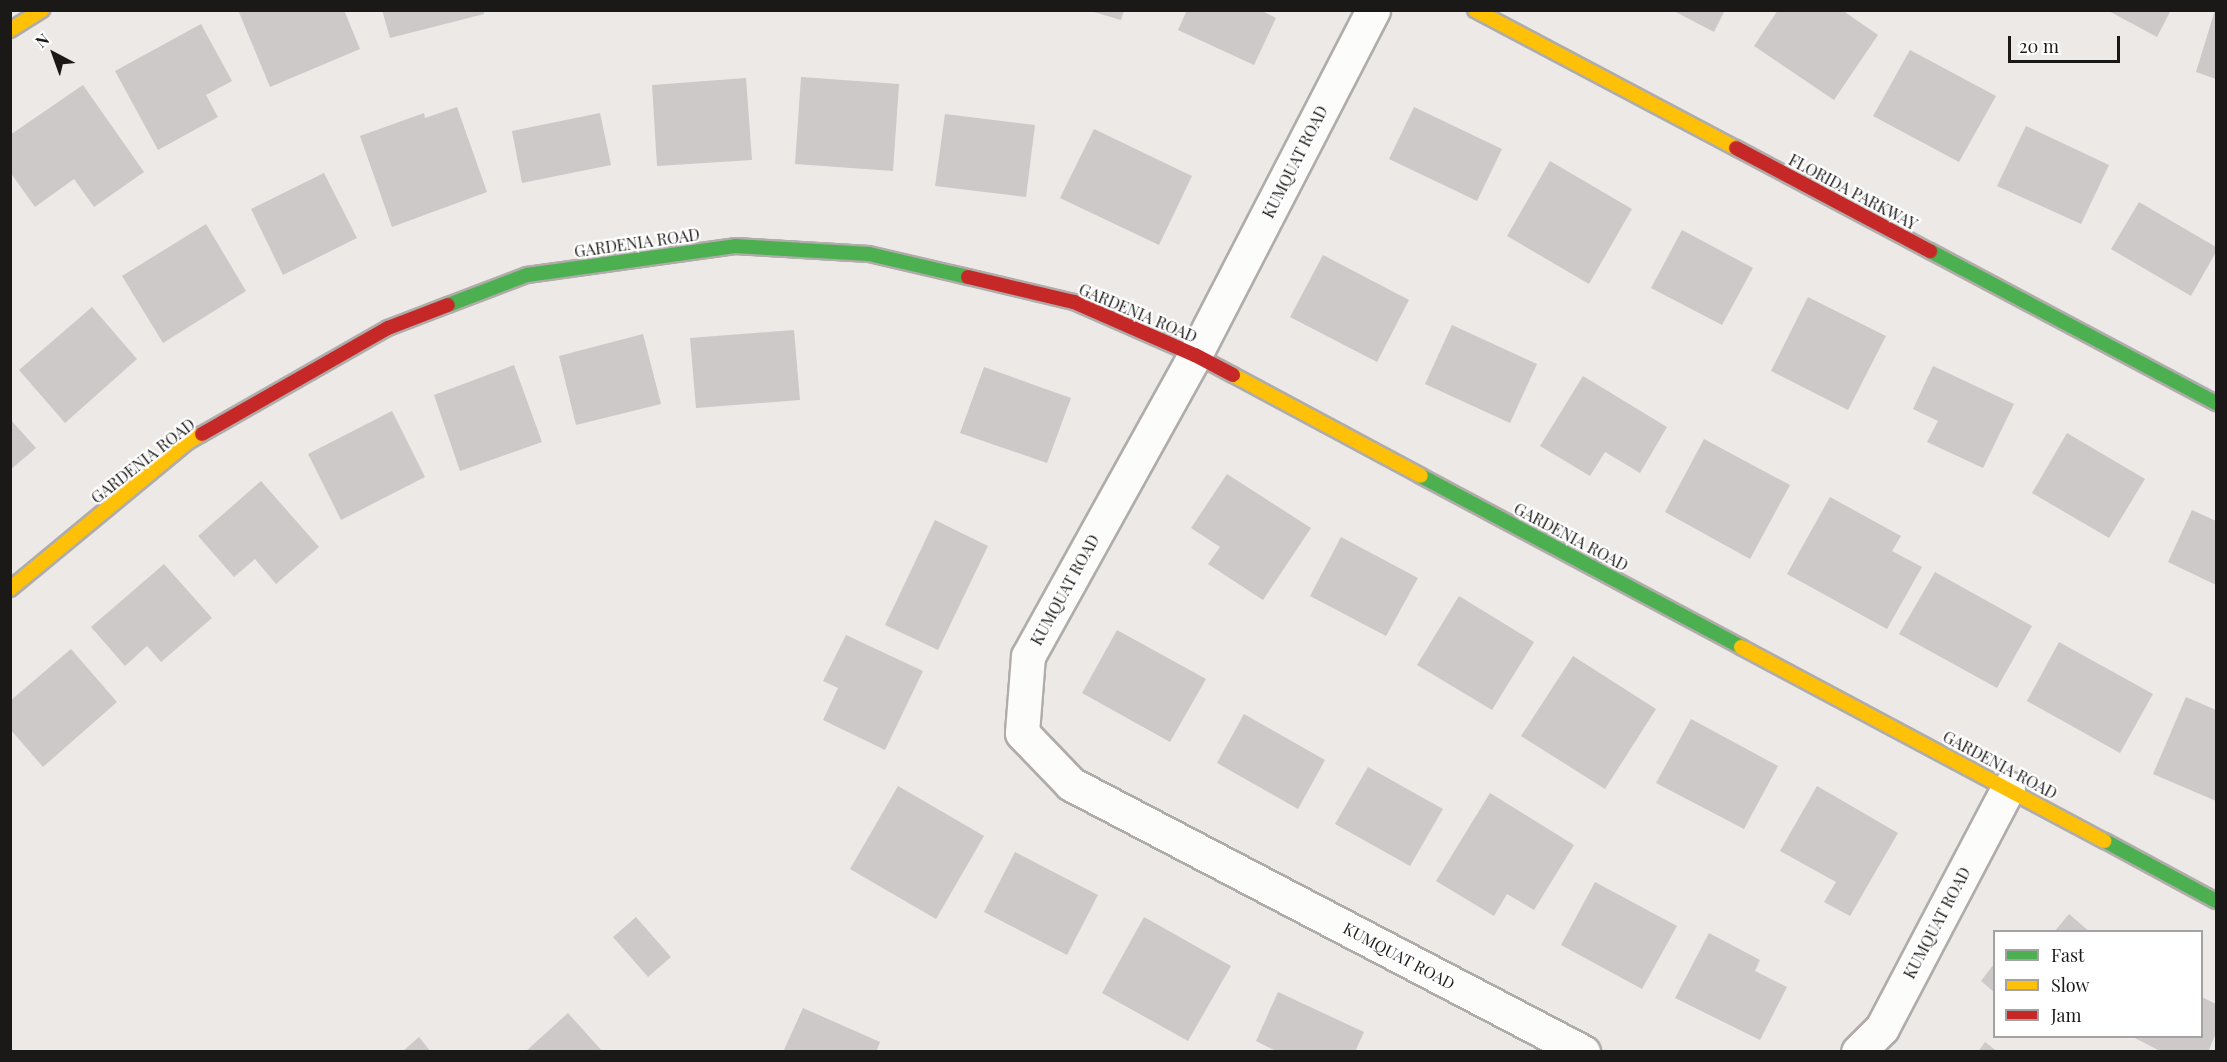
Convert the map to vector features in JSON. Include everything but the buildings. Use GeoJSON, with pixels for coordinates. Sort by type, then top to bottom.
{"type":"FeatureCollection","features":[{"type":"Feature","properties":{"kind":"street"},"geometry":{"type":"LineString","coordinates":[[10,30],[42,10]]}},
{"type":"Feature","properties":{"kind":"street","name":"KUMQUAT ROAD"},"geometry":{"type":"LineString","coordinates":[[1373,10],[1195,355],[1028,656],[1022,733],[1071,784],[1583,1052]]}},
{"type":"Feature","properties":{"kind":"street","name":"FLORIDA PARKWAY"},"geometry":{"type":"LineString","coordinates":[[1475,10],[2217,403]]}},
{"type":"Feature","properties":{"kind":"street","name":"GARDENIA ROAD"},"geometry":{"type":"LineString","coordinates":[[10,589],[188,442],[388,328],[527,275],[735,246],[869,254],[1074,302],[1195,355],[2217,901]]}},
{"type":"Feature","properties":{"kind":"street","name":"KUMQUAT ROAD"},"geometry":{"type":"LineString","coordinates":[[1858,1052],[1882,1028],[2008,788]]}},
{"type":"Feature","properties":{"kind":"traffic: fast"},"geometry":{"type":"LineString","coordinates":[[448,305],[527,275],[735,246],[869,254],[968,277]]}},
{"type":"Feature","properties":{"kind":"traffic: fast"},"geometry":{"type":"LineString","coordinates":[[1930,251],[2216,403]]}},
{"type":"Feature","properties":{"kind":"traffic: fast"},"geometry":{"type":"LineString","coordinates":[[1421,476],[1741,647]]}},
{"type":"Feature","properties":{"kind":"traffic: fast"},"geometry":{"type":"LineString","coordinates":[[2105,841],[2216,901]]}},
{"type":"Feature","properties":{"kind":"traffic: slow"},"geometry":{"type":"LineString","coordinates":[[10,30],[42,10]]}},
{"type":"Feature","properties":{"kind":"traffic: slow"},"geometry":{"type":"LineString","coordinates":[[1475,10],[1736,148]]}},
{"type":"Feature","properties":{"kind":"traffic: slow"},"geometry":{"type":"LineString","coordinates":[[1233,375],[1421,476]]}},
{"type":"Feature","properties":{"kind":"traffic: slow"},"geometry":{"type":"LineString","coordinates":[[10,589],[188,442],[202,434]]}},
{"type":"Feature","properties":{"kind":"traffic: slow"},"geometry":{"type":"LineString","coordinates":[[1741,647],[2105,841]]}},
{"type":"Feature","properties":{"kind":"traffic: jam"},"geometry":{"type":"LineString","coordinates":[[1736,148],[1930,251]]}},
{"type":"Feature","properties":{"kind":"traffic: jam"},"geometry":{"type":"LineString","coordinates":[[968,277],[1074,302],[1195,355],[1233,375]]}},
{"type":"Feature","properties":{"kind":"traffic: jam"},"geometry":{"type":"LineString","coordinates":[[202,434],[388,328],[448,305]]}}]}
